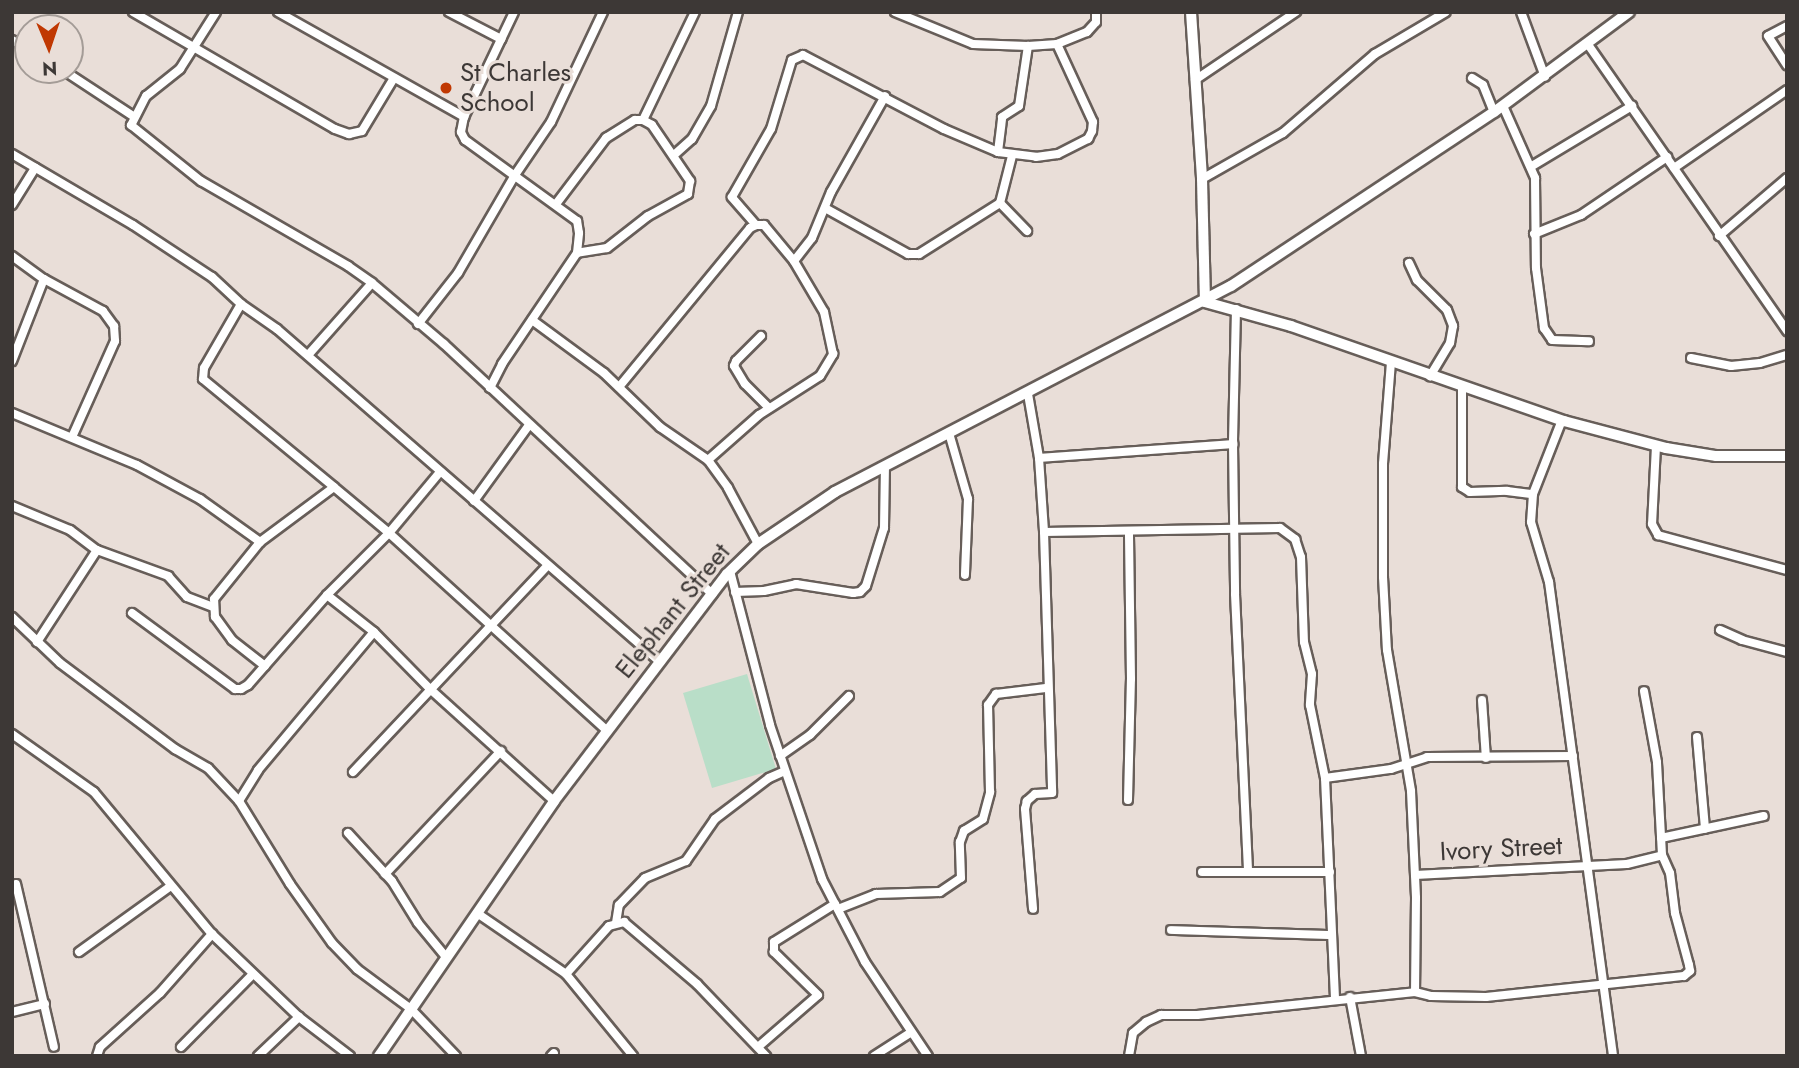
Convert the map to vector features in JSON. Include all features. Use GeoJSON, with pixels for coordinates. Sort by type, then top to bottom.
{"type":"FeatureCollection","features":[{"type":"Feature","properties":{"kind":"main road"},"geometry":{"type":"LineString","coordinates":[[1191,12],[1202,179],[1205,302],[1237,309],[1562,420],[1656,446],[1716,456],[1787,456]]}},
{"type":"Feature","properties":{"kind":"main road","name":"Elephant Street"},"geometry":{"type":"LineString","coordinates":[[379,1056],[554,801],[730,571],[758,544],[821,500],[1205,302],[1289,250],[1499,109],[1629,12]]}},
{"type":"Feature","properties":{"kind":"street"},"geometry":{"type":"LineString","coordinates":[[133,12],[335,129],[349,134],[362,131],[394,78]]}},
{"type":"Feature","properties":{"kind":"street"},"geometry":{"type":"LineString","coordinates":[[216,12],[180,69],[146,96],[133,116],[131,125],[201,181],[337,259],[372,284],[444,344],[712,594]]}},
{"type":"Feature","properties":{"kind":"street"},"geometry":{"type":"LineString","coordinates":[[278,12],[464,117]]}},
{"type":"Feature","properties":{"kind":"street"},"geometry":{"type":"LineString","coordinates":[[449,12],[501,39]]}},
{"type":"Feature","properties":{"kind":"street"},"geometry":{"type":"LineString","coordinates":[[490,388],[577,253],[579,233],[576,221],[464,140],[461,132],[464,117],[514,12]]}},
{"type":"Feature","properties":{"kind":"street"},"geometry":{"type":"LineString","coordinates":[[418,324],[458,273],[515,175],[551,122],[603,12]]}},
{"type":"Feature","properties":{"kind":"street"},"geometry":{"type":"LineString","coordinates":[[643,120],[695,12]]}},
{"type":"Feature","properties":{"kind":"street"},"geometry":{"type":"LineString","coordinates":[[674,156],[692,139],[711,106],[738,12]]}},
{"type":"Feature","properties":{"kind":"street"},"geometry":{"type":"LineString","coordinates":[[895,12],[972,44],[1028,46],[1057,44],[1087,32],[1096,22],[1096,12]]}},
{"type":"Feature","properties":{"kind":"street"},"geometry":{"type":"LineString","coordinates":[[1195,80],[1296,12]]}},
{"type":"Feature","properties":{"kind":"street"},"geometry":{"type":"LineString","coordinates":[[1202,179],[1283,133],[1375,54],[1447,12]]}},
{"type":"Feature","properties":{"kind":"street"},"geometry":{"type":"LineString","coordinates":[[1521,12],[1545,77]]}},
{"type":"Feature","properties":{"kind":"street"},"geometry":{"type":"LineString","coordinates":[[1787,26],[1768,36],[1787,65]]}},
{"type":"Feature","properties":{"kind":"street"},"geometry":{"type":"LineString","coordinates":[[1587,43],[1787,331]]}},
{"type":"Feature","properties":{"kind":"street"},"geometry":{"type":"LineString","coordinates":[[756,225],[732,197],[771,129],[792,60],[803,55],[944,129],[998,152],[1012,156],[1058,154],[1088,139],[1093,122],[1057,44]]}},
{"type":"Feature","properties":{"kind":"street"},"geometry":{"type":"LineString","coordinates":[[998,152],[1002,117],[1019,106],[1028,46]]}},
{"type":"Feature","properties":{"kind":"street"},"geometry":{"type":"LineString","coordinates":[[1472,78],[1483,85],[1532,166],[1535,178],[1534,234],[1541,311],[1548,337],[1557,342],[1589,341]]}},
{"type":"Feature","properties":{"kind":"street"},"geometry":{"type":"LineString","coordinates":[[84,84],[133,116]]}},
{"type":"Feature","properties":{"kind":"street"},"geometry":{"type":"LineString","coordinates":[[1674,168],[1787,90]]}},
{"type":"Feature","properties":{"kind":"street"},"geometry":{"type":"LineString","coordinates":[[794,261],[806,250],[825,208],[885,96]]}},
{"type":"Feature","properties":{"kind":"street"},"geometry":{"type":"LineString","coordinates":[[1532,166],[1632,106]]}},
{"type":"Feature","properties":{"kind":"street"},"geometry":{"type":"LineString","coordinates":[[556,204],[606,138],[623,125],[643,120],[652,125],[690,181],[688,194],[648,216],[607,248],[577,253]]}},
{"type":"Feature","properties":{"kind":"street"},"geometry":{"type":"LineString","coordinates":[[12,154],[133,225],[212,277],[241,304],[309,354],[440,472],[660,662]]}},
{"type":"Feature","properties":{"kind":"street"},"geometry":{"type":"LineString","coordinates":[[825,208],[908,254],[927,250],[1000,203],[1012,156]]}},
{"type":"Feature","properties":{"kind":"street"},"geometry":{"type":"LineString","coordinates":[[1534,234],[1581,215],[1667,157]]}},
{"type":"Feature","properties":{"kind":"street"},"geometry":{"type":"LineString","coordinates":[[12,205],[35,168]]}},
{"type":"Feature","properties":{"kind":"street"},"geometry":{"type":"LineString","coordinates":[[1720,236],[1787,178]]}},
{"type":"Feature","properties":{"kind":"street"},"geometry":{"type":"LineString","coordinates":[[1000,203],[1027,231]]}},
{"type":"Feature","properties":{"kind":"street"},"geometry":{"type":"LineString","coordinates":[[619,387],[750,228],[764,225],[794,261],[824,312],[834,354],[820,376],[769,408],[708,460]]}},
{"type":"Feature","properties":{"kind":"street"},"geometry":{"type":"LineString","coordinates":[[12,256],[44,279],[103,311],[114,326],[115,341],[111,352],[72,438]]}},
{"type":"Feature","properties":{"kind":"street"},"geometry":{"type":"LineString","coordinates":[[1409,262],[1417,279],[1447,310],[1453,326],[1450,343],[1430,376]]}},
{"type":"Feature","properties":{"kind":"street"},"geometry":{"type":"LineString","coordinates":[[12,361],[44,279]]}},
{"type":"Feature","properties":{"kind":"street"},"geometry":{"type":"LineString","coordinates":[[309,354],[372,284]]}},
{"type":"Feature","properties":{"kind":"street"},"geometry":{"type":"LineString","coordinates":[[241,304],[204,368],[203,379],[389,533],[607,731]]}},
{"type":"Feature","properties":{"kind":"street"},"geometry":{"type":"LineString","coordinates":[[1237,309],[1233,444],[1234,527],[1248,872]]}},
{"type":"Feature","properties":{"kind":"street"},"geometry":{"type":"LineString","coordinates":[[532,320],[619,387],[660,427],[708,460],[728,488],[758,544]]}},
{"type":"Feature","properties":{"kind":"street"},"geometry":{"type":"LineString","coordinates":[[761,335],[734,366],[745,384],[769,408]]}},
{"type":"Feature","properties":{"kind":"street"},"geometry":{"type":"LineString","coordinates":[[1691,358],[1731,366],[1760,363],[1787,355]]}},
{"type":"Feature","properties":{"kind":"street"},"geometry":{"type":"LineString","coordinates":[[1391,362],[1382,464],[1383,577],[1387,650],[1411,791],[1415,875],[1415,992]]}},
{"type":"Feature","properties":{"kind":"street"},"geometry":{"type":"LineString","coordinates":[[1462,387],[1462,487],[1470,492],[1507,491],[1533,494]]}},
{"type":"Feature","properties":{"kind":"street"},"geometry":{"type":"LineString","coordinates":[[1028,394],[1039,458],[1044,532],[1046,688],[1052,793],[1035,794],[1027,801],[1025,809],[1033,909]]}},
{"type":"Feature","properties":{"kind":"street"},"geometry":{"type":"LineString","coordinates":[[12,413],[137,464],[200,499],[260,542]]}},
{"type":"Feature","properties":{"kind":"street"},"geometry":{"type":"LineString","coordinates":[[1562,420],[1533,494],[1531,522],[1549,582],[1613,1056]]}},
{"type":"Feature","properties":{"kind":"street"},"geometry":{"type":"LineString","coordinates":[[474,501],[528,425]]}},
{"type":"Feature","properties":{"kind":"street"},"geometry":{"type":"LineString","coordinates":[[949,433],[968,499],[965,575]]}},
{"type":"Feature","properties":{"kind":"street"},"geometry":{"type":"LineString","coordinates":[[1039,458],[1233,444]]}},
{"type":"Feature","properties":{"kind":"street"},"geometry":{"type":"LineString","coordinates":[[1656,446],[1652,524],[1658,535],[1787,570]]}},
{"type":"Feature","properties":{"kind":"street"},"geometry":{"type":"LineString","coordinates":[[735,592],[764,591],[796,584],[860,592],[866,586],[884,528],[885,467]]}},
{"type":"Feature","properties":{"kind":"street"},"geometry":{"type":"LineString","coordinates":[[132,613],[235,688],[248,685],[327,595],[389,533],[440,472]]}},
{"type":"Feature","properties":{"kind":"street"},"geometry":{"type":"LineString","coordinates":[[265,666],[232,640],[215,617],[214,599],[260,542],[334,487]]}},
{"type":"Feature","properties":{"kind":"street"},"geometry":{"type":"LineString","coordinates":[[12,506],[71,530],[97,550],[168,576],[187,597],[213,607]]}},
{"type":"Feature","properties":{"kind":"street"},"geometry":{"type":"LineString","coordinates":[[1044,532],[1234,527],[1287,530],[1300,548],[1304,642],[1312,674],[1310,705],[1325,778],[1335,999]]}},
{"type":"Feature","properties":{"kind":"street"},"geometry":{"type":"LineString","coordinates":[[1128,800],[1131,679],[1129,531]]}},
{"type":"Feature","properties":{"kind":"street"},"geometry":{"type":"LineString","coordinates":[[37,642],[97,550]]}},
{"type":"Feature","properties":{"kind":"street"},"geometry":{"type":"LineString","coordinates":[[353,772],[548,565]]}},
{"type":"Feature","properties":{"kind":"street"},"geometry":{"type":"LineString","coordinates":[[730,571],[780,756],[809,846],[865,962],[910,1033],[928,1056]]}},
{"type":"Feature","properties":{"kind":"street"},"geometry":{"type":"LineString","coordinates":[[327,595],[374,632],[430,689],[554,801]]}},
{"type":"Feature","properties":{"kind":"street"},"geometry":{"type":"LineString","coordinates":[[12,617],[37,642],[166,742],[208,768],[239,801],[290,884],[332,943],[357,969],[411,1009],[456,1056]]}},
{"type":"Feature","properties":{"kind":"street"},"geometry":{"type":"LineString","coordinates":[[1720,630],[1742,640],[1787,652]]}},
{"type":"Feature","properties":{"kind":"street"},"geometry":{"type":"LineString","coordinates":[[239,801],[258,770],[374,632]]}},
{"type":"Feature","properties":{"kind":"street"},"geometry":{"type":"LineString","coordinates":[[758,1047],[818,995],[774,951],[774,942],[837,906],[876,894],[940,892],[961,878],[960,842],[964,831],[983,818],[990,792],[988,705],[996,694],[1046,688]]}},
{"type":"Feature","properties":{"kind":"street"},"geometry":{"type":"LineString","coordinates":[[1129,1056],[1133,1033],[1146,1021],[1161,1015],[1197,1015],[1415,992],[1432,996],[1486,997],[1604,986],[1624,980],[1674,978],[1690,971],[1675,913],[1671,878],[1662,855],[1657,762],[1644,691]]}},
{"type":"Feature","properties":{"kind":"street"},"geometry":{"type":"LineString","coordinates":[[780,756],[810,735],[849,696]]}},
{"type":"Feature","properties":{"kind":"street"},"geometry":{"type":"LineString","coordinates":[[1482,700],[1486,758]]}},
{"type":"Feature","properties":{"kind":"street"},"geometry":{"type":"LineString","coordinates":[[12,734],[94,792],[212,934],[299,1017],[350,1056]]}},
{"type":"Feature","properties":{"kind":"street"},"geometry":{"type":"LineString","coordinates":[[1698,737],[1705,829]]}},
{"type":"Feature","properties":{"kind":"street"},"geometry":{"type":"LineString","coordinates":[[385,874],[501,751]]}},
{"type":"Feature","properties":{"kind":"street"},"geometry":{"type":"LineString","coordinates":[[1325,778],[1406,765],[1427,757],[1573,756]]}},
{"type":"Feature","properties":{"kind":"street"},"geometry":{"type":"LineString","coordinates":[[617,923],[619,905],[645,878],[686,862],[715,819],[769,778],[785,771]]}},
{"type":"Feature","properties":{"kind":"street"},"geometry":{"type":"LineString","coordinates":[[1661,838],[1764,816]]}},
{"type":"Feature","properties":{"kind":"street"},"geometry":{"type":"LineString","coordinates":[[348,833],[385,874],[446,957]]}},
{"type":"Feature","properties":{"kind":"street","name":"Ivory Street"},"geometry":{"type":"LineString","coordinates":[[1415,875],[1633,864],[1662,855]]}},
{"type":"Feature","properties":{"kind":"street"},"geometry":{"type":"LineString","coordinates":[[1202,872],[1329,872]]}},
{"type":"Feature","properties":{"kind":"street"},"geometry":{"type":"LineString","coordinates":[[16,884],[54,1047]]}},
{"type":"Feature","properties":{"kind":"street"},"geometry":{"type":"LineString","coordinates":[[79,952],[171,886]]}},
{"type":"Feature","properties":{"kind":"street"},"geometry":{"type":"LineString","coordinates":[[477,912],[566,974],[633,1056]]}},
{"type":"Feature","properties":{"kind":"street"},"geometry":{"type":"LineString","coordinates":[[566,974],[609,926],[624,922],[697,984],[766,1056]]}},
{"type":"Feature","properties":{"kind":"street"},"geometry":{"type":"LineString","coordinates":[[1171,930],[1332,935]]}},
{"type":"Feature","properties":{"kind":"street"},"geometry":{"type":"LineString","coordinates":[[97,1056],[100,1047],[160,993],[212,934]]}},
{"type":"Feature","properties":{"kind":"street"},"geometry":{"type":"LineString","coordinates":[[181,1047],[253,975]]}},
{"type":"Feature","properties":{"kind":"street"},"geometry":{"type":"LineString","coordinates":[[1350,997],[1361,1056]]}},
{"type":"Feature","properties":{"kind":"street"},"geometry":{"type":"LineString","coordinates":[[12,1013],[45,1004]]}},
{"type":"Feature","properties":{"kind":"street"},"geometry":{"type":"LineString","coordinates":[[258,1056],[299,1017]]}},
{"type":"Feature","properties":{"kind":"street"},"geometry":{"type":"LineString","coordinates":[[874,1056],[910,1033]]}},
{"type":"Feature","properties":{"kind":"green space"},"geometry":{"type":"Polygon","coordinates":[[[747,674],[776,769],[712,788],[683,693],[747,674]]]}},
{"type":"Feature","properties":{"kind":"place","name":"St Charles School"},"geometry":{"type":"Point","coordinates":[446,88]}}]}
